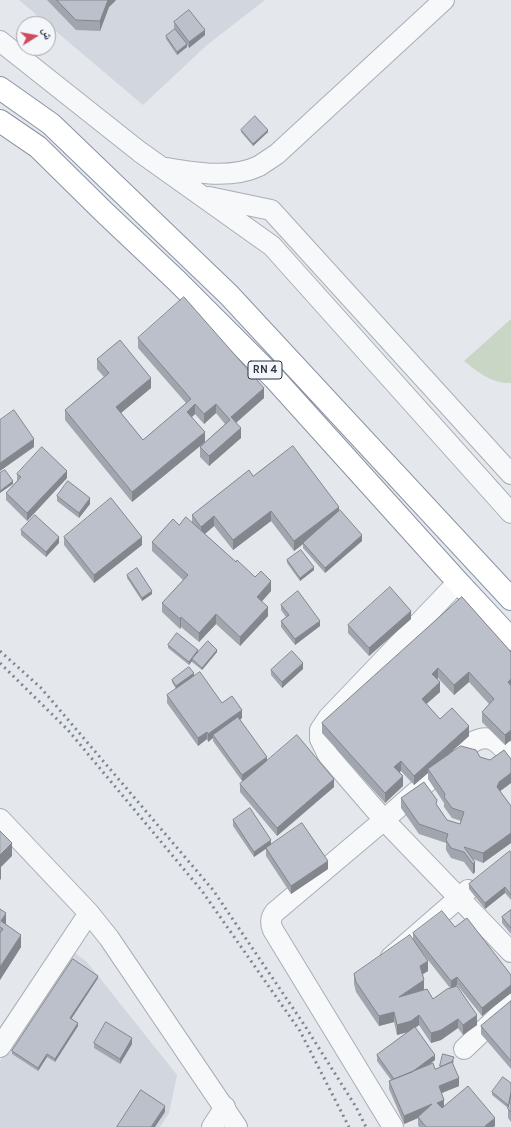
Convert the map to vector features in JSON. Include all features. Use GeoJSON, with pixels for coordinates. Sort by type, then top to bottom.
{"type":"FeatureCollection","features":[{"type":"Feature","properties":{"kind":"highway","name":"RN 4"},"geometry":{"type":"LineString","coordinates":[[0,88],[52,124],[229,295],[511,599]]}},
{"type":"Feature","properties":{"kind":"highway","name":"RN 4"},"geometry":{"type":"LineString","coordinates":[[0,121],[38,147],[104,213],[176,280],[274,378],[458,582],[511,638]]}},
{"type":"Feature","properties":{"kind":"street"},"geometry":{"type":"LineString","coordinates":[[161,167],[193,173],[212,173],[236,172],[258,166],[278,154],[444,0]]}},
{"type":"Feature","properties":{"kind":"street"},"geometry":{"type":"LineString","coordinates":[[0,41],[140,152],[272,246],[511,513]]}},
{"type":"Feature","properties":{"kind":"street"},"geometry":{"type":"LineString","coordinates":[[201,195],[271,210],[511,474]]}},
{"type":"Feature","properties":{"kind":"street"},"geometry":{"type":"LineString","coordinates":[[458,582],[328,718],[320,730],[320,740],[328,755],[384,820],[511,952]]}},
{"type":"Feature","properties":{"kind":"street"},"geometry":{"type":"LineString","coordinates":[[393,1127],[273,930],[270,921],[275,912],[384,820],[473,742],[479,738],[488,737],[496,742],[511,757]]}},
{"type":"Feature","properties":{"kind":"street"},"geometry":{"type":"LineString","coordinates":[[0,819],[89,912],[109,938],[225,1107],[237,1127]]}},
{"type":"Feature","properties":{"kind":"street"},"geometry":{"type":"LineString","coordinates":[[375,971],[482,877]]}},
{"type":"Feature","properties":{"kind":"street"},"geometry":{"type":"LineString","coordinates":[[0,1047],[89,912]]}},
{"type":"Feature","properties":{"kind":"street"},"geometry":{"type":"LineString","coordinates":[[464,1049],[511,1004]]}},
{"type":"Feature","properties":{"kind":"street"},"geometry":{"type":"LineString","coordinates":[[212,1127],[225,1107]]}},
{"type":"Feature","properties":{"kind":"shaded area"},"geometry":{"type":"Polygon","coordinates":[[[19,0],[265,0],[207,45],[143,105],[56,31],[56,16],[38,16],[19,0]]]}},
{"type":"Feature","properties":{"kind":"shaded area"},"geometry":{"type":"Polygon","coordinates":[[[74,952],[87,962],[177,1075],[169,1113],[160,1127],[0,1127],[0,1061],[74,952]]]}},
{"type":"Feature","properties":{"kind":"green space"},"geometry":{"type":"Polygon","coordinates":[[[511,319],[511,383],[504,383],[491,379],[464,361],[511,319]]]}},
{"type":"Feature","properties":{"kind":"building"},"geometry":{"type":"Polygon","coordinates":[[[57,0],[108,0],[100,21],[76,20],[57,0]]]}},
{"type":"Feature","properties":{"kind":"building"},"geometry":{"type":"Polygon","coordinates":[[[189,10],[205,30],[189,42],[174,22],[189,10]]]}},
{"type":"Feature","properties":{"kind":"building"},"geometry":{"type":"Polygon","coordinates":[[[175,29],[187,44],[177,52],[166,36],[175,29]]]}},
{"type":"Feature","properties":{"kind":"building"},"geometry":{"type":"Polygon","coordinates":[[[255,116],[268,130],[253,144],[241,130],[255,116]]]}},
{"type":"Feature","properties":{"kind":"building"},"geometry":{"type":"Polygon","coordinates":[[[184,297],[264,388],[231,417],[241,428],[209,456],[200,447],[230,420],[216,404],[204,414],[195,404],[187,412],[205,432],[132,492],[65,410],[109,373],[97,359],[120,340],[151,378],[116,407],[143,440],[191,399],[138,338],[184,297]]]}},
{"type":"Feature","properties":{"kind":"building"},"geometry":{"type":"Polygon","coordinates":[[[14,410],[34,439],[0,463],[0,420],[14,410]]]}},
{"type":"Feature","properties":{"kind":"building"},"geometry":{"type":"Polygon","coordinates":[[[293,446],[339,507],[294,541],[271,511],[233,540],[214,516],[201,527],[192,515],[249,470],[253,476],[293,446]]]}},
{"type":"Feature","properties":{"kind":"building"},"geometry":{"type":"Polygon","coordinates":[[[42,447],[67,471],[27,513],[6,493],[21,477],[17,474],[42,447]]]}},
{"type":"Feature","properties":{"kind":"building"},"geometry":{"type":"Polygon","coordinates":[[[5,470],[13,481],[0,491],[0,473],[5,470]]]}},
{"type":"Feature","properties":{"kind":"building"},"geometry":{"type":"Polygon","coordinates":[[[68,481],[90,498],[79,513],[57,496],[68,481]]]}},
{"type":"Feature","properties":{"kind":"building"},"geometry":{"type":"Polygon","coordinates":[[[111,498],[142,537],[94,575],[64,537],[111,498]]]}},
{"type":"Feature","properties":{"kind":"building"},"geometry":{"type":"Polygon","coordinates":[[[340,510],[362,535],[325,568],[303,543],[340,510]]]}},
{"type":"Feature","properties":{"kind":"building"},"geometry":{"type":"Polygon","coordinates":[[[35,515],[59,537],[46,552],[21,530],[35,515]]]}},
{"type":"Feature","properties":{"kind":"building"},"geometry":{"type":"Polygon","coordinates":[[[186,517],[255,577],[261,571],[271,581],[257,597],[268,607],[240,637],[216,614],[199,633],[162,603],[188,575],[152,542],[173,519],[179,525],[186,517]]]}},
{"type":"Feature","properties":{"kind":"building"},"geometry":{"type":"Polygon","coordinates":[[[301,550],[314,567],[300,578],[287,560],[301,550]]]}},
{"type":"Feature","properties":{"kind":"building"},"geometry":{"type":"Polygon","coordinates":[[[137,568],[152,591],[142,598],[127,575],[137,568]]]}},
{"type":"Feature","properties":{"kind":"building"},"geometry":{"type":"Polygon","coordinates":[[[390,587],[411,611],[369,648],[348,625],[390,587]]]}},
{"type":"Feature","properties":{"kind":"building"},"geometry":{"type":"Polygon","coordinates":[[[298,591],[320,621],[295,639],[281,621],[289,615],[281,605],[298,591]]]}},
{"type":"Feature","properties":{"kind":"building"},"geometry":{"type":"Polygon","coordinates":[[[462,597],[511,652],[511,679],[508,682],[511,686],[511,730],[505,735],[482,712],[494,699],[469,672],[454,685],[438,668],[432,674],[440,682],[422,699],[440,719],[452,708],[469,726],[414,776],[401,761],[394,767],[403,776],[385,793],[322,723],[462,597]]]}},
{"type":"Feature","properties":{"kind":"building"},"geometry":{"type":"Polygon","coordinates":[[[177,633],[198,650],[189,662],[168,645],[177,633]]]}},
{"type":"Feature","properties":{"kind":"building"},"geometry":{"type":"Polygon","coordinates":[[[208,641],[217,650],[202,668],[192,659],[208,641]]]}},
{"type":"Feature","properties":{"kind":"building"},"geometry":{"type":"Polygon","coordinates":[[[292,651],[303,663],[282,682],[271,670],[292,651]]]}},
{"type":"Feature","properties":{"kind":"building"},"geometry":{"type":"Polygon","coordinates":[[[189,667],[194,673],[176,686],[172,680],[189,667]]]}},
{"type":"Feature","properties":{"kind":"building"},"geometry":{"type":"Polygon","coordinates":[[[200,672],[222,703],[232,696],[242,710],[208,734],[207,732],[198,738],[167,695],[200,672]]]}},
{"type":"Feature","properties":{"kind":"building"},"geometry":{"type":"Polygon","coordinates":[[[238,717],[267,757],[242,775],[213,735],[238,717]]]}},
{"type":"Feature","properties":{"kind":"building"},"geometry":{"type":"Polygon","coordinates":[[[297,735],[334,779],[277,828],[240,784],[297,735]]]}},
{"type":"Feature","properties":{"kind":"building"},"geometry":{"type":"Polygon","coordinates":[[[461,746],[476,750],[480,757],[490,760],[504,750],[511,759],[511,773],[499,782],[497,787],[511,806],[511,833],[483,853],[464,847],[475,862],[473,864],[464,852],[451,848],[446,840],[448,834],[419,824],[401,798],[424,782],[437,800],[436,804],[447,820],[460,824],[464,812],[452,808],[444,797],[445,794],[428,769],[461,746]]]}},
{"type":"Feature","properties":{"kind":"building"},"geometry":{"type":"Polygon","coordinates":[[[250,808],[271,840],[254,852],[233,820],[250,808]]]}},
{"type":"Feature","properties":{"kind":"building"},"geometry":{"type":"Polygon","coordinates":[[[302,823],[328,861],[291,886],[266,848],[302,823]]]}},
{"type":"Feature","properties":{"kind":"building"},"geometry":{"type":"Polygon","coordinates":[[[0,831],[12,843],[0,855],[0,831]]]}},
{"type":"Feature","properties":{"kind":"building"},"geometry":{"type":"Polygon","coordinates":[[[510,851],[511,895],[505,887],[485,903],[469,884],[510,851]]]}},
{"type":"Feature","properties":{"kind":"building"},"geometry":{"type":"Polygon","coordinates":[[[0,909],[6,913],[1,921],[21,935],[0,967],[0,933],[3,929],[0,927],[0,909]]]}},
{"type":"Feature","properties":{"kind":"building"},"geometry":{"type":"Polygon","coordinates":[[[511,910],[511,928],[502,917],[511,910]]]}},
{"type":"Feature","properties":{"kind":"building"},"geometry":{"type":"Polygon","coordinates":[[[442,911],[455,927],[467,918],[511,975],[511,985],[482,1008],[457,977],[451,981],[413,933],[442,911]]]}},
{"type":"Feature","properties":{"kind":"building"},"geometry":{"type":"Polygon","coordinates":[[[410,935],[428,961],[420,966],[424,980],[399,997],[427,989],[433,999],[447,989],[457,986],[477,1015],[463,1025],[458,1019],[441,1030],[431,1033],[419,1015],[411,1021],[397,1025],[394,1012],[379,1016],[356,982],[354,974],[410,935]]]}},
{"type":"Feature","properties":{"kind":"building"},"geometry":{"type":"Polygon","coordinates":[[[73,959],[98,976],[70,1018],[78,1023],[55,1059],[47,1054],[38,1068],[12,1051],[73,959]]]}},
{"type":"Feature","properties":{"kind":"building"},"geometry":{"type":"Polygon","coordinates":[[[511,1001],[511,1061],[481,1026],[511,1001]]]}},
{"type":"Feature","properties":{"kind":"building"},"geometry":{"type":"Polygon","coordinates":[[[106,1022],[132,1038],[120,1059],[94,1043],[106,1022]]]}},
{"type":"Feature","properties":{"kind":"building"},"geometry":{"type":"Polygon","coordinates":[[[415,1027],[435,1055],[412,1072],[394,1079],[377,1055],[415,1027]]]}},
{"type":"Feature","properties":{"kind":"building"},"geometry":{"type":"Polygon","coordinates":[[[443,1054],[454,1057],[452,1062],[440,1066],[443,1054]]]}},
{"type":"Feature","properties":{"kind":"building"},"geometry":{"type":"Polygon","coordinates":[[[452,1062],[459,1078],[439,1086],[444,1100],[437,1103],[442,1108],[468,1086],[495,1118],[485,1126],[486,1127],[426,1127],[418,1117],[432,1104],[404,1116],[389,1081],[433,1063],[435,1069],[452,1062]]]}},
{"type":"Feature","properties":{"kind":"building"},"geometry":{"type":"Polygon","coordinates":[[[503,1077],[511,1083],[511,1093],[508,1105],[492,1092],[503,1077]]]}},
{"type":"Feature","properties":{"kind":"building"},"geometry":{"type":"Polygon","coordinates":[[[141,1090],[165,1106],[151,1127],[117,1127],[141,1090]]]}},
{"type":"Feature","properties":{"kind":"building"},"geometry":{"type":"Polygon","coordinates":[[[511,1093],[511,1112],[508,1109],[511,1093]]]}},
{"type":"Feature","properties":{"kind":"railway"},"geometry":{"type":"LineString","coordinates":[[0,651],[41,688],[213,890],[305,1026],[356,1107],[366,1127]]}},
{"type":"Feature","properties":{"kind":"railway"},"geometry":{"type":"LineString","coordinates":[[0,663],[68,730],[202,891],[300,1031],[349,1127]]}}]}
